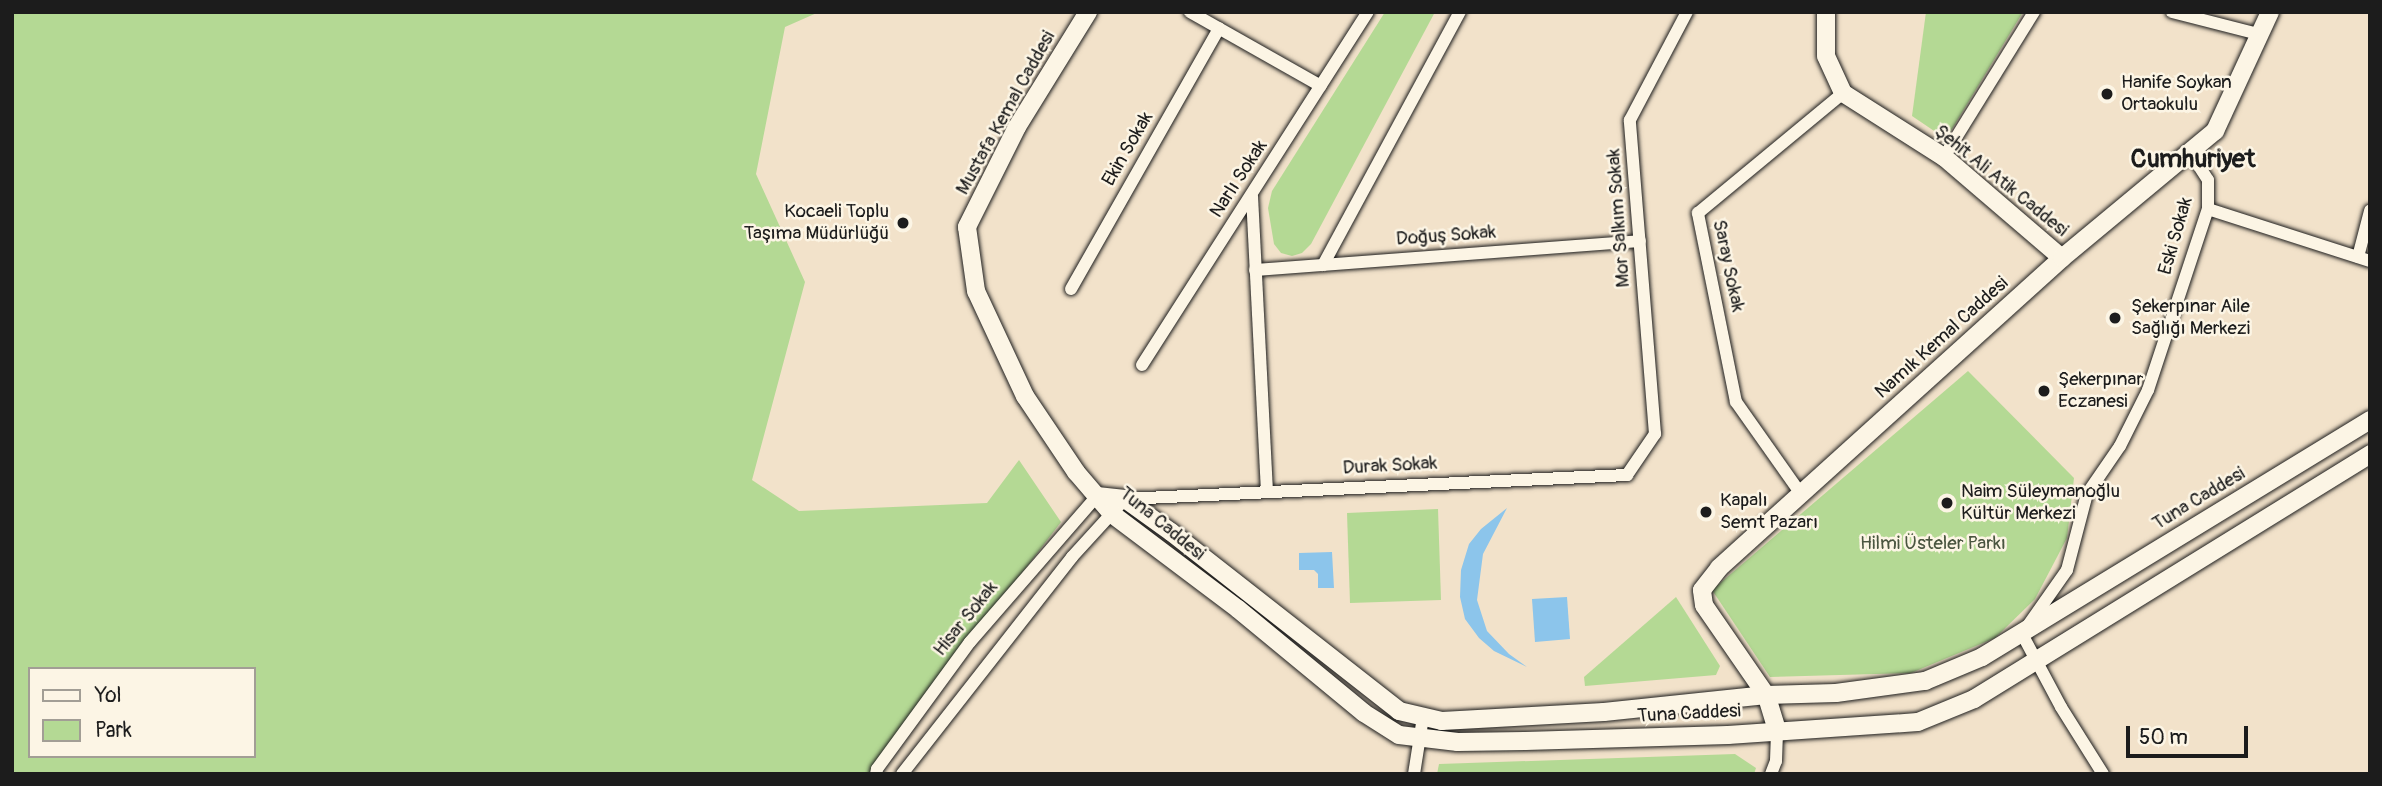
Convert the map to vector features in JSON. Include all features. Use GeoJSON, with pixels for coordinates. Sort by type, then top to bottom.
{"type":"FeatureCollection","features":[{"type":"Feature","properties":{"kind":"street","name":"Mustafa Kemal Caddesi"},"geometry":{"type":"LineString","coordinates":[[1088,12],[1017,127],[967,227],[976,291],[1020,384],[1076,472],[1097,496]]}},
{"type":"Feature","properties":{"kind":"street"},"geometry":{"type":"LineString","coordinates":[[1190,12],[1321,86]]}},
{"type":"Feature","properties":{"kind":"street","name":"Narlı Sokak"},"geometry":{"type":"LineString","coordinates":[[1142,365],[1368,12]]}},
{"type":"Feature","properties":{"kind":"street"},"geometry":{"type":"LineString","coordinates":[[1323,265],[1460,12]]}},
{"type":"Feature","properties":{"kind":"street","name":"Mor Salkım Sokak"},"geometry":{"type":"LineString","coordinates":[[1655,434],[1630,120],[1687,12]]}},
{"type":"Feature","properties":{"kind":"street"},"geometry":{"type":"LineString","coordinates":[[1826,12],[1826,56],[1843,93]]}},
{"type":"Feature","properties":{"kind":"street"},"geometry":{"type":"LineString","coordinates":[[1944,157],[2034,12]]}},
{"type":"Feature","properties":{"kind":"street"},"geometry":{"type":"LineString","coordinates":[[2172,12],[2258,34]]}},
{"type":"Feature","properties":{"kind":"street","name":"Namık Kemal Caddesi"},"geometry":{"type":"LineString","coordinates":[[1766,695],[1704,605],[1702,590],[1719,568],[2062,258],[2215,131],[2270,12]]}},
{"type":"Feature","properties":{"kind":"street","name":"Ekin Sokak"},"geometry":{"type":"LineString","coordinates":[[1071,289],[1219,28]]}},
{"type":"Feature","properties":{"kind":"street","name":"Şehit Ali Atik Caddesi"},"geometry":{"type":"LineString","coordinates":[[1843,93],[1944,157],[2062,258]]}},
{"type":"Feature","properties":{"kind":"street","name":"Saray Sokak"},"geometry":{"type":"LineString","coordinates":[[1801,494],[1737,402],[1698,213],[1843,93]]}},
{"type":"Feature","properties":{"kind":"street","name":"Eski Sokak"},"geometry":{"type":"LineString","coordinates":[[2022,634],[2067,569],[2087,494],[2120,446],[2148,390],[2208,209],[2208,180],[2190,152]]}},
{"type":"Feature","properties":{"kind":"street"},"geometry":{"type":"LineString","coordinates":[[1252,195],[1267,491]]}},
{"type":"Feature","properties":{"kind":"street"},"geometry":{"type":"LineString","coordinates":[[2208,209],[2364,259],[2370,211]]}},
{"type":"Feature","properties":{"kind":"street","name":"Doğuş Sokak"},"geometry":{"type":"LineString","coordinates":[[1255,270],[1640,241]]}},
{"type":"Feature","properties":{"kind":"street","name":"Tuna Caddesi"},"geometry":{"type":"LineString","coordinates":[[1097,496],[1125,499],[1399,711],[1442,721],[1604,712],[1766,695],[1836,693],[1925,681],[1982,657],[2022,634],[2370,420]]}},
{"type":"Feature","properties":{"kind":"street","name":"Durak Sokak"},"geometry":{"type":"LineString","coordinates":[[1125,499],[1627,475],[1655,434]]}},
{"type":"Feature","properties":{"kind":"street","name":"Tuna Caddesi"},"geometry":{"type":"LineString","coordinates":[[1097,496],[1112,514],[1238,609],[1364,713],[1399,735],[1458,741],[1728,735],[1918,722],[1974,699],[2370,454]]}},
{"type":"Feature","properties":{"kind":"street","name":"Hisar Sokak"},"geometry":{"type":"LineString","coordinates":[[876,774],[970,642],[1097,496]]}},
{"type":"Feature","properties":{"kind":"street"},"geometry":{"type":"LineString","coordinates":[[902,774],[1072,557],[1125,499]]}},
{"type":"Feature","properties":{"kind":"street"},"geometry":{"type":"LineString","coordinates":[[2022,634],[2103,774]]}},
{"type":"Feature","properties":{"kind":"street"},"geometry":{"type":"LineString","coordinates":[[1766,695],[1777,730],[1776,761],[1771,774]]}},
{"type":"Feature","properties":{"kind":"street"},"geometry":{"type":"LineString","coordinates":[[1414,774],[1423,717]]}},
{"type":"Feature","properties":{"kind":"green space"},"geometry":{"type":"Polygon","coordinates":[[[12,12],[819,12],[785,27],[756,174],[805,282],[752,480],[799,511],[987,503],[1019,460],[1061,522],[875,766],[874,774],[12,774],[12,12]]]}},
{"type":"Feature","properties":{"kind":"green space"},"geometry":{"type":"Polygon","coordinates":[[[1385,12],[1435,12],[1311,244],[1302,253],[1292,256],[1281,253],[1274,244],[1268,208],[1272,191],[1385,12]]]}},
{"type":"Feature","properties":{"kind":"green space"},"geometry":{"type":"Polygon","coordinates":[[[1926,12],[2023,12],[1946,139],[1912,116],[1926,12]]]}},
{"type":"Feature","properties":{"kind":"green space","name":"Hilmi Üsteler Parkı"},"geometry":{"type":"Polygon","coordinates":[[[1968,371],[2074,478],[2067,538],[2035,599],[1995,638],[1911,673],[1770,677],[1712,590],[1968,371]]]}},
{"type":"Feature","properties":{"kind":"green space"},"geometry":{"type":"Polygon","coordinates":[[[1438,509],[1441,600],[1350,603],[1347,513],[1438,509]]]}},
{"type":"Feature","properties":{"kind":"green space"},"geometry":{"type":"Polygon","coordinates":[[[1676,597],[1720,666],[1716,675],[1585,686],[1584,677],[1676,597]]]}},
{"type":"Feature","properties":{"kind":"green space"},"geometry":{"type":"Polygon","coordinates":[[[1735,754],[1756,768],[1754,774],[1437,774],[1439,764],[1735,754]]]}},
{"type":"Feature","properties":{"kind":"water"},"geometry":{"type":"Polygon","coordinates":[[[1507,508],[1483,554],[1477,600],[1487,631],[1509,654],[1527,667],[1494,651],[1479,638],[1465,619],[1460,597],[1461,570],[1469,544],[1481,529],[1507,508]]]}},
{"type":"Feature","properties":{"kind":"water"},"geometry":{"type":"Polygon","coordinates":[[[1332,552],[1334,588],[1318,588],[1318,574],[1314,570],[1299,570],[1299,553],[1332,552]]]}},
{"type":"Feature","properties":{"kind":"water"},"geometry":{"type":"Polygon","coordinates":[[[1567,597],[1570,639],[1535,642],[1532,599],[1567,597]]]}},
{"type":"Feature","properties":{"kind":"place","name":"Hanife Soykan Ortaokulu"},"geometry":{"type":"Point","coordinates":[2107,94]}},
{"type":"Feature","properties":{"kind":"place","name":"Kocaeli Toplu Taşıma Müdürlüğü"},"geometry":{"type":"Point","coordinates":[903,223]}},
{"type":"Feature","properties":{"kind":"place","name":"Şekerpınar Aile Sağlığı Merkezi"},"geometry":{"type":"Point","coordinates":[2115,318]}},
{"type":"Feature","properties":{"kind":"place","name":"Şekerpınar Eczanesi"},"geometry":{"type":"Point","coordinates":[2044,391]}},
{"type":"Feature","properties":{"kind":"place","name":"Naim Süleymanoğlu Kültür Merkezi"},"geometry":{"type":"Point","coordinates":[1947,503]}},
{"type":"Feature","properties":{"kind":"place","name":"Kapalı Semt Pazarı"},"geometry":{"type":"Point","coordinates":[1706,512]}},
{"type":"Feature","properties":{"kind":"district","name":"Cumhuriyet"},"geometry":{"type":"Point","coordinates":[2193,160]}}]}
